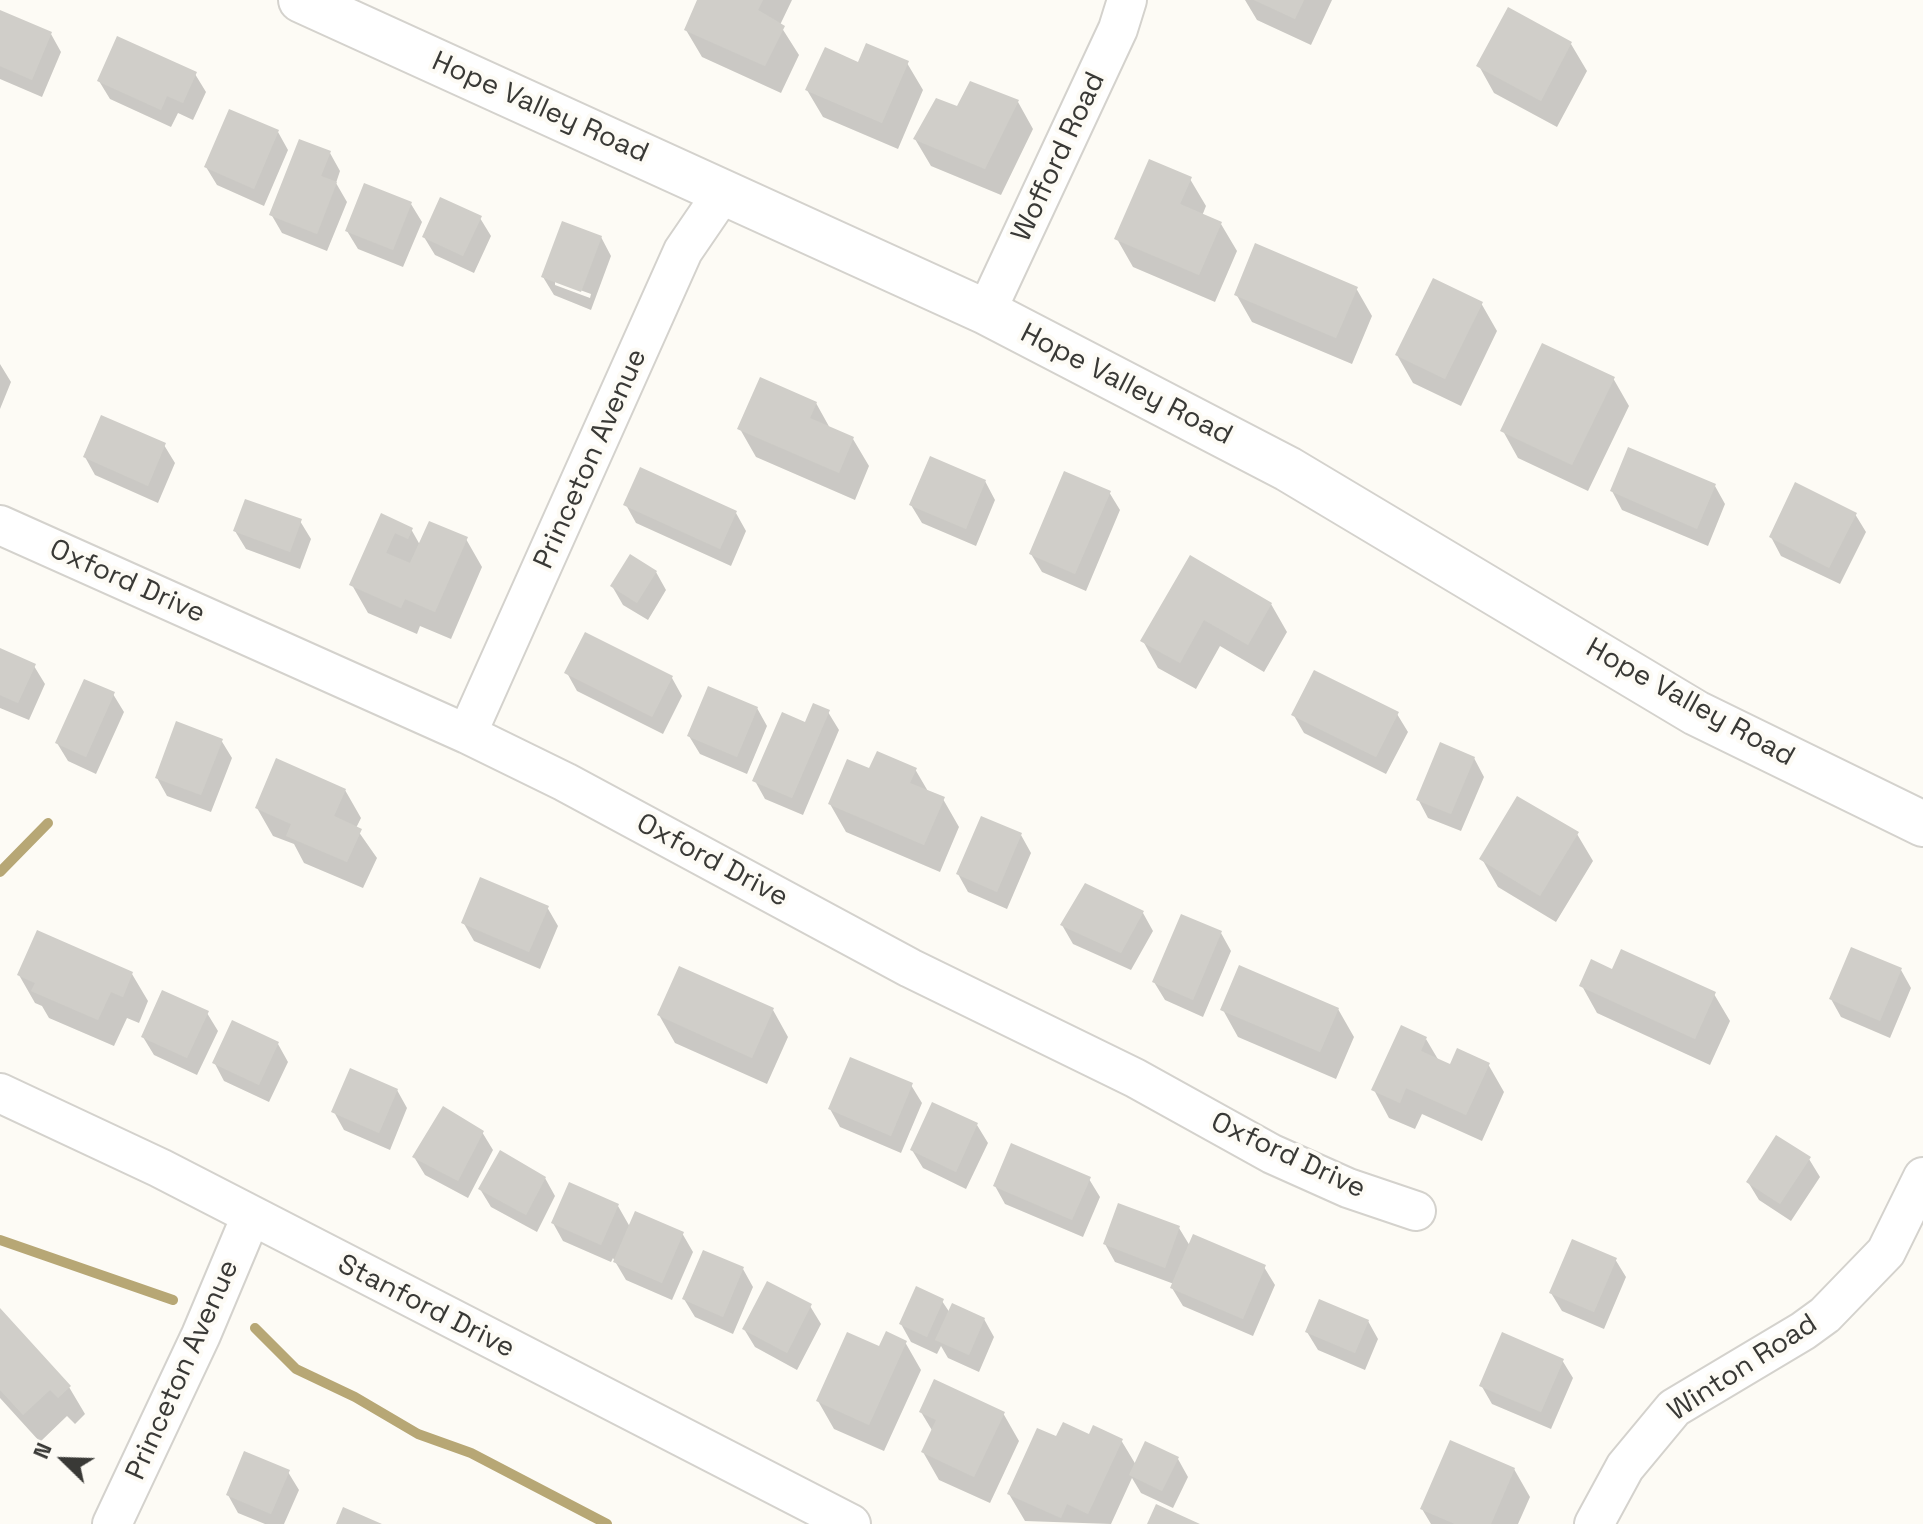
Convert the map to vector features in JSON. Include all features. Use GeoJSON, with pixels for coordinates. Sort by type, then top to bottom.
{"type":"FeatureCollection","features":[{"type":"Feature","properties":{"kind":"main road","name":"Hope Valley Road"},"geometry":{"type":"LineString","coordinates":[[301,0],[986,312],[1288,469],[1696,713],[1923,824]]}},
{"type":"Feature","properties":{"kind":"street","name":"Wofford Road"},"geometry":{"type":"LineString","coordinates":[[986,312],[1118,29],[1127,0]]}},
{"type":"Feature","properties":{"kind":"street","name":"Princeton Avenue"},"geometry":{"type":"LineString","coordinates":[[467,734],[683,251],[724,191]]}},
{"type":"Feature","properties":{"kind":"street","name":"Oxford Drive"},"geometry":{"type":"LineString","coordinates":[[0,525],[467,734],[565,782],[910,968],[1135,1078],[1272,1154],[1348,1188],[1416,1211]]}},
{"type":"Feature","properties":{"kind":"street","name":"Stanford Drive"},"geometry":{"type":"LineString","coordinates":[[0,1093],[160,1168],[851,1524]]}},
{"type":"Feature","properties":{"kind":"street","name":"Winton Road"},"geometry":{"type":"LineString","coordinates":[[1594,1524],[1625,1467],[1674,1408],[1803,1331],[1825,1315],[1876,1263],[1897,1233],[1923,1177]]}},
{"type":"Feature","properties":{"kind":"street","name":"Princeton Avenue"},"geometry":{"type":"LineString","coordinates":[[112,1524],[201,1335],[251,1216]]}},
{"type":"Feature","properties":{"kind":"building"},"geometry":{"type":"Polygon","coordinates":[[[697,0],[763,0],[758,10],[785,26],[765,66],[684,30],[697,0]]]}},
{"type":"Feature","properties":{"kind":"building"},"geometry":{"type":"Polygon","coordinates":[[[1254,0],[1304,0],[1295,19],[1254,0]]]}},
{"type":"Feature","properties":{"kind":"building"},"geometry":{"type":"Polygon","coordinates":[[[1508,7],[1572,42],[1541,101],[1476,66],[1508,7]]]}},
{"type":"Feature","properties":{"kind":"building"},"geometry":{"type":"Polygon","coordinates":[[[0,10],[52,32],[32,80],[0,66],[0,10]]]}},
{"type":"Feature","properties":{"kind":"building"},"geometry":{"type":"Polygon","coordinates":[[[117,36],[197,72],[183,103],[167,96],[161,110],[97,81],[117,36]]]}},
{"type":"Feature","properties":{"kind":"building"},"geometry":{"type":"Polygon","coordinates":[[[866,43],[909,61],[882,123],[805,90],[825,47],[858,62],[866,43]]]}},
{"type":"Feature","properties":{"kind":"building"},"geometry":{"type":"Polygon","coordinates":[[[970,81],[1019,100],[985,169],[913,139],[936,98],[957,106],[970,81]]]}},
{"type":"Feature","properties":{"kind":"building"},"geometry":{"type":"Polygon","coordinates":[[[229,109],[279,130],[254,189],[204,167],[229,109]]]}},
{"type":"Feature","properties":{"kind":"building"},"geometry":{"type":"Polygon","coordinates":[[[299,139],[331,151],[321,176],[337,182],[317,234],[269,215],[299,139]]]}},
{"type":"Feature","properties":{"kind":"building"},"geometry":{"type":"Polygon","coordinates":[[[1149,159],[1192,177],[1180,204],[1222,222],[1199,275],[1114,239],[1149,159]]]}},
{"type":"Feature","properties":{"kind":"building"},"geometry":{"type":"Polygon","coordinates":[[[364,183],[412,202],[393,250],[345,231],[364,183]]]}},
{"type":"Feature","properties":{"kind":"building"},"geometry":{"type":"Polygon","coordinates":[[[440,197],[482,216],[463,256],[422,237],[440,197]]]}},
{"type":"Feature","properties":{"kind":"building"},"geometry":{"type":"Polygon","coordinates":[[[562,221],[602,236],[581,292],[541,277],[562,221]]]}},
{"type":"Feature","properties":{"kind":"building"},"geometry":{"type":"Polygon","coordinates":[[[1255,243],[1358,287],[1336,338],[1234,295],[1255,243]]]}},
{"type":"Feature","properties":{"kind":"building"},"geometry":{"type":"Polygon","coordinates":[[[1433,278],[1483,302],[1445,379],[1395,355],[1433,278]]]}},
{"type":"Feature","properties":{"kind":"building"},"geometry":{"type":"Polygon","coordinates":[[[1542,343],[1615,377],[1572,465],[1500,431],[1542,343]]]}},
{"type":"Feature","properties":{"kind":"building"},"geometry":{"type":"Polygon","coordinates":[[[760,377],[817,402],[810,418],[854,437],[839,473],[737,429],[760,377]]]}},
{"type":"Feature","properties":{"kind":"building"},"geometry":{"type":"Polygon","coordinates":[[[101,415],[166,443],[148,486],[83,457],[101,415]]]}},
{"type":"Feature","properties":{"kind":"building"},"geometry":{"type":"Polygon","coordinates":[[[1628,447],[1716,484],[1697,529],[1610,491],[1628,447]]]}},
{"type":"Feature","properties":{"kind":"building"},"geometry":{"type":"Polygon","coordinates":[[[930,456],[986,480],[966,529],[909,505],[930,456]]]}},
{"type":"Feature","properties":{"kind":"building"},"geometry":{"type":"Polygon","coordinates":[[[640,467],[737,511],[720,549],[623,505],[640,467]]]}},
{"type":"Feature","properties":{"kind":"building"},"geometry":{"type":"Polygon","coordinates":[[[1064,471],[1111,491],[1075,574],[1029,554],[1064,471]]]}},
{"type":"Feature","properties":{"kind":"building"},"geometry":{"type":"Polygon","coordinates":[[[1795,482],[1857,513],[1829,568],[1769,537],[1795,482]]]}},
{"type":"Feature","properties":{"kind":"building"},"geometry":{"type":"Polygon","coordinates":[[[245,499],[302,519],[290,552],[233,531],[245,499]]]}},
{"type":"Feature","properties":{"kind":"building"},"geometry":{"type":"Polygon","coordinates":[[[381,513],[413,528],[408,539],[395,533],[386,553],[410,563],[429,521],[468,537],[435,612],[405,599],[401,608],[349,585],[381,513]]]}},
{"type":"Feature","properties":{"kind":"building"},"geometry":{"type":"Polygon","coordinates":[[[630,554],[657,571],[637,603],[610,586],[630,554]]]}},
{"type":"Feature","properties":{"kind":"building"},"geometry":{"type":"Polygon","coordinates":[[[1190,555],[1272,603],[1248,645],[1204,620],[1180,663],[1140,641],[1190,555]]]}},
{"type":"Feature","properties":{"kind":"building"},"geometry":{"type":"Polygon","coordinates":[[[585,632],[673,676],[652,717],[564,673],[585,632]]]}},
{"type":"Feature","properties":{"kind":"building"},"geometry":{"type":"Polygon","coordinates":[[[0,648],[36,664],[18,703],[0,695],[0,648]]]}},
{"type":"Feature","properties":{"kind":"building"},"geometry":{"type":"Polygon","coordinates":[[[1314,670],[1399,712],[1376,757],[1291,715],[1314,670]]]}},
{"type":"Feature","properties":{"kind":"building"},"geometry":{"type":"Polygon","coordinates":[[[84,679],[115,692],[86,757],[55,743],[84,679]]]}},
{"type":"Feature","properties":{"kind":"building"},"geometry":{"type":"Polygon","coordinates":[[[708,686],[758,707],[737,757],[687,736],[708,686]]]}},
{"type":"Feature","properties":{"kind":"building"},"geometry":{"type":"Polygon","coordinates":[[[813,703],[830,710],[792,798],[752,781],[782,712],[805,722],[813,703]]]}},
{"type":"Feature","properties":{"kind":"building"},"geometry":{"type":"Polygon","coordinates":[[[176,721],[223,739],[201,795],[155,778],[176,721]]]}},
{"type":"Feature","properties":{"kind":"building"},"geometry":{"type":"Polygon","coordinates":[[[1440,742],[1475,757],[1451,814],[1416,800],[1440,742]]]}},
{"type":"Feature","properties":{"kind":"building"},"geometry":{"type":"Polygon","coordinates":[[[877,751],[917,768],[910,783],[945,797],[924,845],[828,804],[847,759],[869,768],[877,751]]]}},
{"type":"Feature","properties":{"kind":"building"},"geometry":{"type":"Polygon","coordinates":[[[276,758],[346,789],[334,816],[362,829],[347,862],[286,836],[291,824],[255,808],[276,758]]]}},
{"type":"Feature","properties":{"kind":"building"},"geometry":{"type":"Polygon","coordinates":[[[1517,796],[1579,832],[1540,896],[1479,859],[1517,796]]]}},
{"type":"Feature","properties":{"kind":"building"},"geometry":{"type":"Polygon","coordinates":[[[981,816],[1022,833],[997,892],[956,874],[981,816]]]}},
{"type":"Feature","properties":{"kind":"building"},"geometry":{"type":"Polygon","coordinates":[[[480,877],[549,906],[529,952],[461,923],[480,877]]]}},
{"type":"Feature","properties":{"kind":"building"},"geometry":{"type":"Polygon","coordinates":[[[1085,883],[1144,911],[1121,953],[1060,925],[1085,883]]]}},
{"type":"Feature","properties":{"kind":"building"},"geometry":{"type":"Polygon","coordinates":[[[1181,914],[1222,931],[1193,1000],[1152,982],[1181,914]]]}},
{"type":"Feature","properties":{"kind":"building"},"geometry":{"type":"Polygon","coordinates":[[[37,930],[133,972],[123,997],[111,992],[98,1020],[31,991],[35,983],[17,975],[37,930]]]}},
{"type":"Feature","properties":{"kind":"building"},"geometry":{"type":"Polygon","coordinates":[[[1851,947],[1902,968],[1880,1021],[1829,999],[1851,947]]]}},
{"type":"Feature","properties":{"kind":"building"},"geometry":{"type":"Polygon","coordinates":[[[1621,949],[1716,992],[1695,1039],[1579,986],[1591,959],[1612,969],[1621,949]]]}},
{"type":"Feature","properties":{"kind":"building"},"geometry":{"type":"Polygon","coordinates":[[[1239,965],[1339,1008],[1320,1052],[1220,1010],[1239,965]]]}},
{"type":"Feature","properties":{"kind":"building"},"geometry":{"type":"Polygon","coordinates":[[[679,966],[774,1008],[752,1058],[657,1015],[679,966]]]}},
{"type":"Feature","properties":{"kind":"building"},"geometry":{"type":"Polygon","coordinates":[[[162,990],[209,1011],[187,1058],[141,1037],[162,990]]]}},
{"type":"Feature","properties":{"kind":"building"},"geometry":{"type":"Polygon","coordinates":[[[232,1020],[279,1042],[259,1085],[212,1063],[232,1020]]]}},
{"type":"Feature","properties":{"kind":"building"},"geometry":{"type":"Polygon","coordinates":[[[1401,1025],[1427,1037],[1421,1051],[1450,1064],[1457,1048],[1490,1063],[1466,1115],[1406,1088],[1400,1103],[1371,1090],[1401,1025]]]}},
{"type":"Feature","properties":{"kind":"building"},"geometry":{"type":"Polygon","coordinates":[[[850,1057],[913,1083],[891,1136],[828,1109],[850,1057]]]}},
{"type":"Feature","properties":{"kind":"building"},"geometry":{"type":"Polygon","coordinates":[[[350,1068],[398,1089],[379,1133],[331,1112],[350,1068]]]}},
{"type":"Feature","properties":{"kind":"building"},"geometry":{"type":"Polygon","coordinates":[[[932,1102],[978,1123],[956,1172],[910,1150],[932,1102]]]}},
{"type":"Feature","properties":{"kind":"building"},"geometry":{"type":"Polygon","coordinates":[[[443,1106],[484,1131],[458,1181],[412,1157],[443,1106]]]}},
{"type":"Feature","properties":{"kind":"building"},"geometry":{"type":"Polygon","coordinates":[[[1776,1135],[1811,1157],[1780,1204],[1746,1182],[1776,1135]]]}},
{"type":"Feature","properties":{"kind":"building"},"geometry":{"type":"Polygon","coordinates":[[[1011,1143],[1091,1177],[1072,1220],[993,1186],[1011,1143]]]}},
{"type":"Feature","properties":{"kind":"building"},"geometry":{"type":"Polygon","coordinates":[[[500,1150],[546,1177],[526,1215],[478,1189],[500,1150]]]}},
{"type":"Feature","properties":{"kind":"building"},"geometry":{"type":"Polygon","coordinates":[[[569,1182],[619,1204],[601,1245],[551,1223],[569,1182]]]}},
{"type":"Feature","properties":{"kind":"building"},"geometry":{"type":"Polygon","coordinates":[[[1118,1203],[1180,1226],[1165,1268],[1103,1244],[1118,1203]]]}},
{"type":"Feature","properties":{"kind":"building"},"geometry":{"type":"Polygon","coordinates":[[[635,1211],[684,1232],[662,1283],[613,1262],[635,1211]]]}},
{"type":"Feature","properties":{"kind":"building"},"geometry":{"type":"Polygon","coordinates":[[[1193,1234],[1266,1265],[1243,1319],[1170,1288],[1193,1234]]]}},
{"type":"Feature","properties":{"kind":"building"},"geometry":{"type":"Polygon","coordinates":[[[1572,1239],[1617,1258],[1594,1312],[1549,1293],[1572,1239]]]}},
{"type":"Feature","properties":{"kind":"building"},"geometry":{"type":"Polygon","coordinates":[[[703,1250],[744,1267],[723,1317],[682,1299],[703,1250]]]}},
{"type":"Feature","properties":{"kind":"building"},"geometry":{"type":"Polygon","coordinates":[[[767,1281],[812,1304],[787,1353],[742,1329],[767,1281]]]}},
{"type":"Feature","properties":{"kind":"building"},"geometry":{"type":"Polygon","coordinates":[[[916,1286],[944,1299],[927,1337],[899,1324],[916,1286]]]}},
{"type":"Feature","properties":{"kind":"building"},"geometry":{"type":"Polygon","coordinates":[[[1319,1299],[1369,1320],[1355,1353],[1305,1332],[1319,1299]]]}},
{"type":"Feature","properties":{"kind":"building"},"geometry":{"type":"Polygon","coordinates":[[[952,1303],[985,1318],[969,1355],[935,1340],[952,1303]]]}},
{"type":"Feature","properties":{"kind":"building"},"geometry":{"type":"Polygon","coordinates":[[[0,1308],[71,1386],[58,1398],[50,1390],[23,1415],[0,1390],[0,1308]]]}},
{"type":"Feature","properties":{"kind":"building"},"geometry":{"type":"Polygon","coordinates":[[[886,1331],[907,1341],[869,1425],[816,1401],[847,1332],[879,1346],[886,1331]]]}},
{"type":"Feature","properties":{"kind":"building"},"geometry":{"type":"Polygon","coordinates":[[[1502,1332],[1564,1359],[1541,1412],[1479,1386],[1502,1332]]]}},
{"type":"Feature","properties":{"kind":"building"},"geometry":{"type":"Polygon","coordinates":[[[934,1379],[1005,1412],[974,1477],[921,1452],[936,1420],[919,1412],[934,1379]]]}},
{"type":"Feature","properties":{"kind":"building"},"geometry":{"type":"Polygon","coordinates":[[[1063,1422],[1089,1434],[1093,1425],[1123,1439],[1088,1514],[1067,1504],[1061,1518],[1007,1494],[1037,1428],[1056,1436],[1063,1422]]]}},
{"type":"Feature","properties":{"kind":"building"},"geometry":{"type":"Polygon","coordinates":[[[1450,1440],[1515,1468],[1491,1524],[1455,1524],[1420,1509],[1450,1440]]]}},
{"type":"Feature","properties":{"kind":"building"},"geometry":{"type":"Polygon","coordinates":[[[1145,1441],[1179,1457],[1162,1491],[1129,1475],[1145,1441]]]}},
{"type":"Feature","properties":{"kind":"building"},"geometry":{"type":"Polygon","coordinates":[[[244,1451],[290,1470],[271,1514],[226,1495],[244,1451]]]}},
{"type":"Feature","properties":{"kind":"building"},"geometry":{"type":"Polygon","coordinates":[[[1156,1504],[1200,1524],[1147,1524],[1156,1504]]]}},
{"type":"Feature","properties":{"kind":"building"},"geometry":{"type":"Polygon","coordinates":[[[343,1507],[382,1524],[336,1524],[343,1507]]]}},
{"type":"Feature","properties":{"kind":"waterway"},"geometry":{"type":"LineString","coordinates":[[0,872],[48,823]]}},
{"type":"Feature","properties":{"kind":"waterway"},"geometry":{"type":"LineString","coordinates":[[0,1240],[173,1300]]}},
{"type":"Feature","properties":{"kind":"waterway"},"geometry":{"type":"LineString","coordinates":[[255,1328],[296,1369],[355,1397],[418,1434],[471,1453],[607,1524]]}}]}
